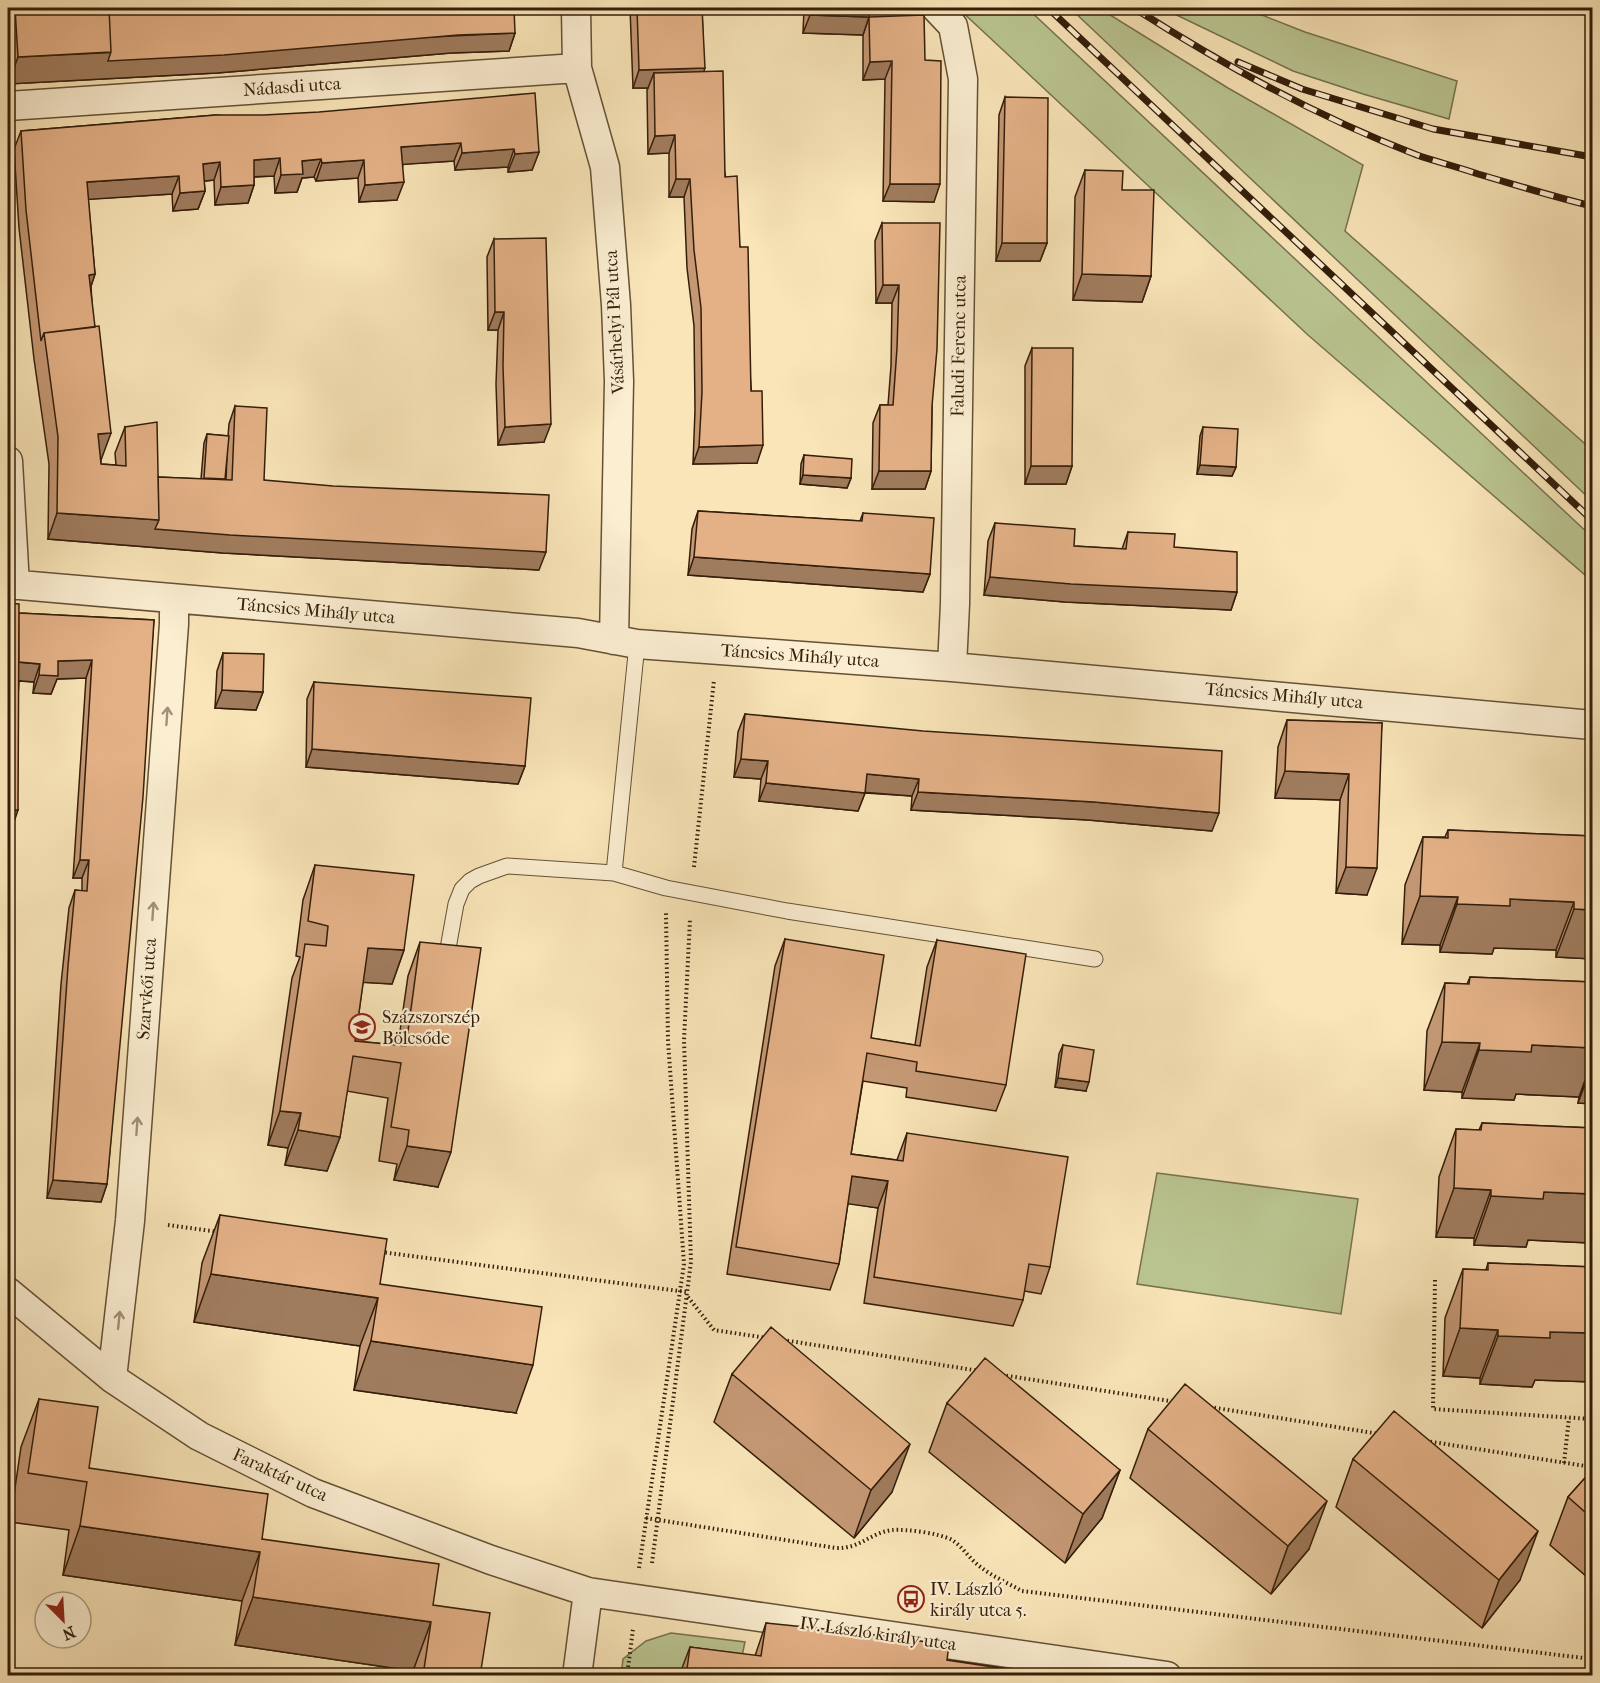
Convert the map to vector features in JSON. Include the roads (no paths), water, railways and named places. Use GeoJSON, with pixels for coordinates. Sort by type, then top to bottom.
{"type":"FeatureCollection","features":[{"type":"Feature","properties":{"kind":"street","name":"Vásárhelyi Pál utca"},"geometry":{"type":"LineString","coordinates":[[576,8],[577,68],[605,167],[616,306],[625,642]]}},
{"type":"Feature","properties":{"kind":"street","name":"Faludi Ferenc utca"},"geometry":{"type":"LineString","coordinates":[[944,16],[963,79],[956,603],[952,667]]}},
{"type":"Feature","properties":{"kind":"street","name":"Nádasdi utca"},"geometry":{"type":"LineString","coordinates":[[8,106],[577,68]]}},
{"type":"Feature","properties":{"kind":"street"},"geometry":{"type":"LineString","coordinates":[[8,461],[11,584]]}},
{"type":"Feature","properties":{"kind":"street","name":"Táncsics Mihály utca"},"geometry":{"type":"LineString","coordinates":[[11,584],[578,633],[625,642],[952,667],[1593,725]]}},
{"type":"Feature","properties":{"kind":"street","name":"Szarvkői utca"},"geometry":{"type":"LineString","coordinates":[[112,1378],[130,1221],[174,599]]}},
{"type":"Feature","properties":{"kind":"street","name":"Faraktár utca"},"geometry":{"type":"LineString","coordinates":[[8,1292],[112,1378],[199,1436],[313,1493],[492,1560],[588,1592]]}},
{"type":"Feature","properties":{"kind":"street"},"geometry":{"type":"LineString","coordinates":[[577,1676],[588,1592]]}},
{"type":"Feature","properties":{"kind":"street","name":"IV. László király utca"},"geometry":{"type":"LineString","coordinates":[[588,1592],[1167,1676]]}},
{"type":"Feature","properties":{"kind":"lane"},"geometry":{"type":"LineString","coordinates":[[614,873],[625,642]]}},
{"type":"Feature","properties":{"kind":"lane"},"geometry":{"type":"LineString","coordinates":[[444,973],[456,904],[462,889],[470,881],[507,866],[614,873],[666,888],[787,911],[1095,959]]}},
{"type":"Feature","properties":{"kind":"railway"},"geometry":{"type":"LineString","coordinates":[[1048,8],[1592,520]]}},
{"type":"Feature","properties":{"kind":"railway"},"geometry":{"type":"LineString","coordinates":[[1134,8],[1272,89],[1380,140],[1432,160],[1592,206]]}},
{"type":"Feature","properties":{"kind":"railway"},"geometry":{"type":"LineString","coordinates":[[1238,62],[1302,89],[1433,129],[1592,157]]}},
{"type":"Feature","properties":{"kind":"place","name":"Százszorszép Bölcsőde"},"geometry":{"type":"Point","coordinates":[362,1027]}},
{"type":"Feature","properties":{"kind":"place","name":"IV. László király utca 5."},"geometry":{"type":"Point","coordinates":[911,1599]}}]}
